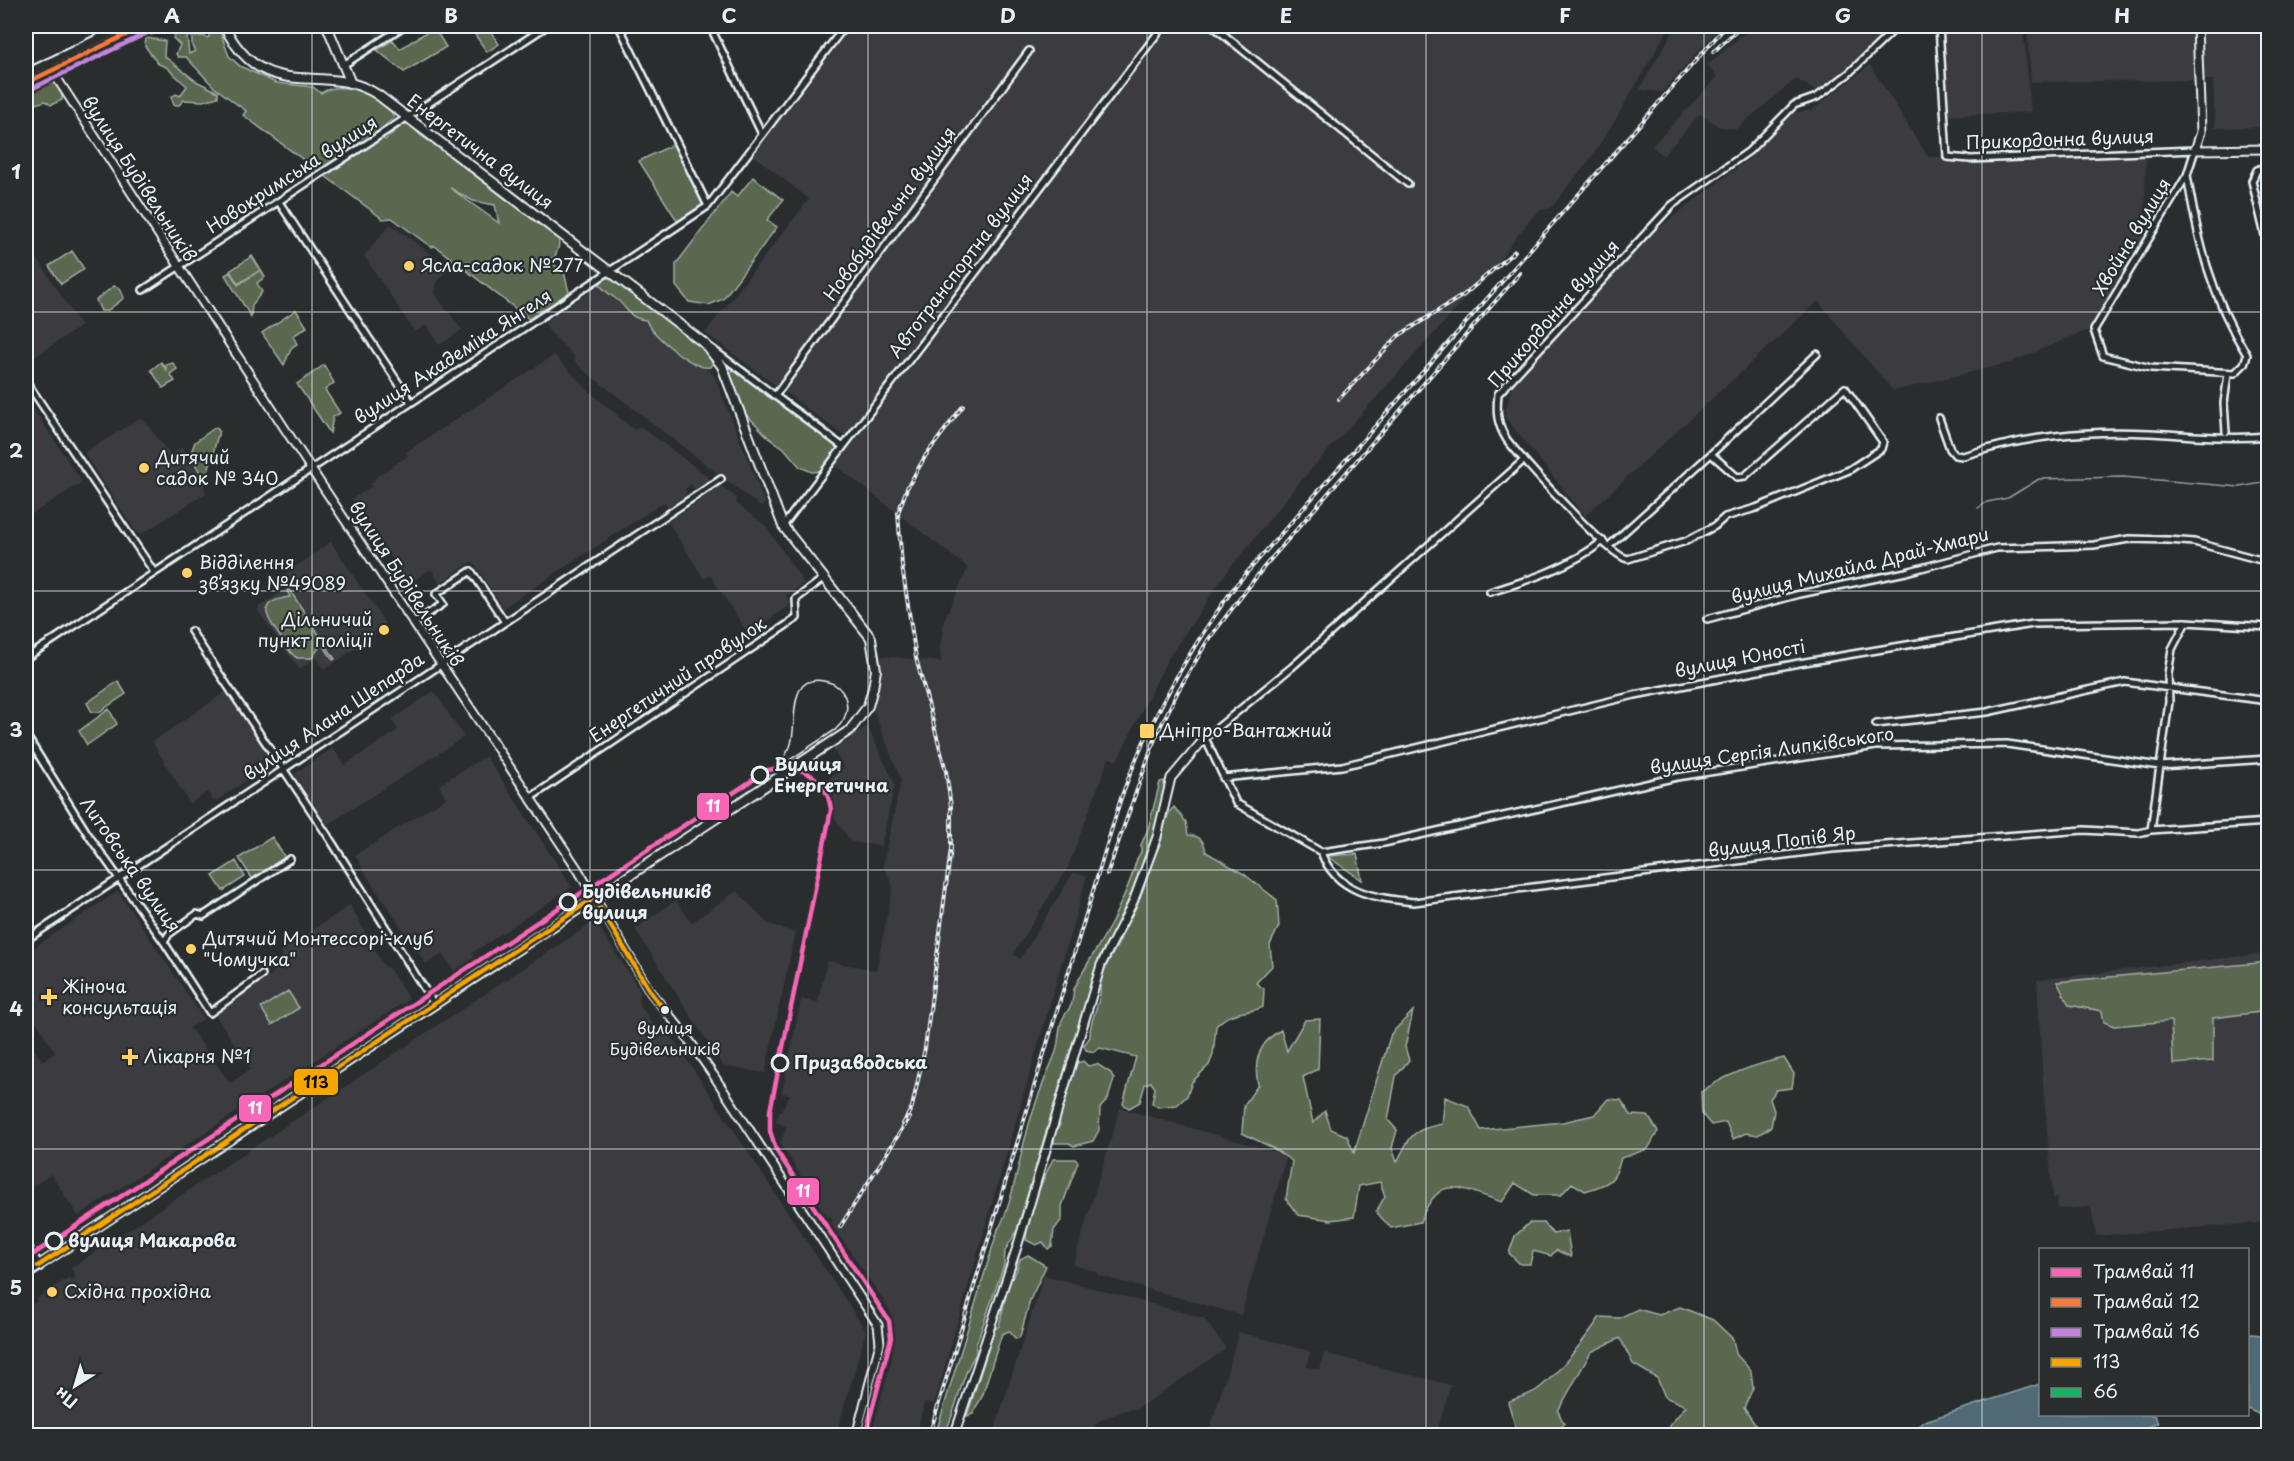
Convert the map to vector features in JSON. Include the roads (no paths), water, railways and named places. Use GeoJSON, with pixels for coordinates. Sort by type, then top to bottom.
{"type":"FeatureCollection","features":[{"type":"Feature","properties":{"kind":"main road"},"geometry":{"type":"LineString","coordinates":[[26,74],[125,26]]}},
{"type":"Feature","properties":{"kind":"main road"},"geometry":{"type":"LineString","coordinates":[[26,88],[157,26]]}},
{"type":"Feature","properties":{"kind":"main road","name":"Енергетична вулиця"},"geometry":{"type":"LineString","coordinates":[[224,26],[240,51],[273,74],[296,80],[350,81],[371,90],[705,344],[722,366],[783,526],[871,638],[875,650],[876,670],[873,688],[868,706],[850,730],[594,897]]}},
{"type":"Feature","properties":{"kind":"main road"},"geometry":{"type":"LineString","coordinates":[[327,26],[345,64],[350,81]]}},
{"type":"Feature","properties":{"kind":"main road"},"geometry":{"type":"LineString","coordinates":[[26,1274],[594,897]]}},
{"type":"Feature","properties":{"kind":"main road"},"geometry":{"type":"LineString","coordinates":[[26,1247],[38,1266]]}},
{"type":"Feature","properties":{"kind":"street"},"geometry":{"type":"LineString","coordinates":[[345,64],[404,26]]}},
{"type":"Feature","properties":{"kind":"street","name":"Новокримська вулиця"},"geometry":{"type":"LineString","coordinates":[[143,291],[547,26]]}},
{"type":"Feature","properties":{"kind":"street"},"geometry":{"type":"LineString","coordinates":[[619,26],[708,206]]}},
{"type":"Feature","properties":{"kind":"street"},"geometry":{"type":"LineString","coordinates":[[710,26],[762,134]]}},
{"type":"Feature","properties":{"kind":"street","name":"вулиця Академіка Янгеля"},"geometry":{"type":"LineString","coordinates":[[26,658],[708,206],[845,26]]}},
{"type":"Feature","properties":{"kind":"street","name":"Автотранспортна вулиця"},"geometry":{"type":"LineString","coordinates":[[783,526],[1163,26]]}},
{"type":"Feature","properties":{"kind":"street"},"geometry":{"type":"LineString","coordinates":[[1213,26],[1408,184]]}},
{"type":"Feature","properties":{"kind":"street","name":"Прикордонна вулиця"},"geometry":{"type":"LineString","coordinates":[[1609,546],[1524,460],[1498,426],[1496,413],[1498,394],[1672,205],[1749,151],[1794,105],[1817,97],[1848,74],[1898,26]]}},
{"type":"Feature","properties":{"kind":"street","name":"Прикордонна вулиця"},"geometry":{"type":"LineString","coordinates":[[1939,26],[1947,157],[1970,159],[2268,149]]}},
{"type":"Feature","properties":{"kind":"street"},"geometry":{"type":"LineString","coordinates":[[2187,175],[2201,132],[2197,26]]}},
{"type":"Feature","properties":{"kind":"street","name":"Новобудівельна вулиця"},"geometry":{"type":"LineString","coordinates":[[775,396],[1029,51]]}},
{"type":"Feature","properties":{"kind":"street","name":"вулиця Будівельників"},"geometry":{"type":"LineString","coordinates":[[47,63],[530,798],[594,897],[651,993],[684,1033],[714,1076],[878,1326],[880,1343],[856,1436]]}},
{"type":"Feature","properties":{"kind":"street"},"geometry":{"type":"LineString","coordinates":[[2268,165],[2257,170],[2252,181],[2268,248]]}},
{"type":"Feature","properties":{"kind":"street","name":"Хвойна вулиця"},"geometry":{"type":"LineString","coordinates":[[2187,175],[2195,225],[2213,289],[2229,326],[2247,355],[2240,370],[2228,374],[2200,369],[2151,368],[2110,359],[2103,356],[2094,330],[2187,175]]}},
{"type":"Feature","properties":{"kind":"street"},"geometry":{"type":"LineString","coordinates":[[279,202],[411,402]]}},
{"type":"Feature","properties":{"kind":"street","name":"Енергетична вулиця"},"geometry":{"type":"LineString","coordinates":[[705,344],[842,446]]}},
{"type":"Feature","properties":{"kind":"street"},"geometry":{"type":"LineString","coordinates":[[1711,454],[1737,477],[1745,476],[1845,388],[1883,442],[1881,448],[1849,470],[1756,508],[1725,517],[1715,526],[1686,541],[1628,559],[1622,558],[1609,546],[1817,354]]}},
{"type":"Feature","properties":{"kind":"street"},"geometry":{"type":"LineString","coordinates":[[2226,432],[2224,403],[2228,374]]}},
{"type":"Feature","properties":{"kind":"street"},"geometry":{"type":"LineString","coordinates":[[26,381],[154,572]]}},
{"type":"Feature","properties":{"kind":"street"},"geometry":{"type":"LineString","coordinates":[[1939,418],[1950,449],[1955,455],[1963,456],[2041,435],[2147,433],[2224,440],[2268,436]]}},
{"type":"Feature","properties":{"kind":"street"},"geometry":{"type":"LineString","coordinates":[[954,1436],[1018,1244],[1101,965],[1133,902],[1160,827],[1171,778],[1205,738],[1292,667],[1524,460]]}},
{"type":"Feature","properties":{"kind":"street","name":"вулиця Алана Шепарда"},"geometry":{"type":"LineString","coordinates":[[26,940],[720,479]]}},
{"type":"Feature","properties":{"kind":"street","name":"вулиця Михайла Драй-Хмари"},"geometry":{"type":"LineString","coordinates":[[1707,619],[1800,594],[1906,572],[1997,548],[2094,545],[2129,539],[2168,540],[2194,542],[2268,562]]}},
{"type":"Feature","properties":{"kind":"street"},"geometry":{"type":"LineString","coordinates":[[1490,592],[1540,576],[1588,553],[1603,541]]}},
{"type":"Feature","properties":{"kind":"street"},"geometry":{"type":"LineString","coordinates":[[414,623],[443,604],[436,594],[471,571],[505,622]]}},
{"type":"Feature","properties":{"kind":"street","name":"Енергетичний провулок"},"geometry":{"type":"LineString","coordinates":[[530,798],[797,618],[796,599],[824,578]]}},
{"type":"Feature","properties":{"kind":"street"},"geometry":{"type":"LineString","coordinates":[[2151,830],[2170,688],[2168,674],[2172,649],[2186,622]]}},
{"type":"Feature","properties":{"kind":"street","name":"вулиця Юності"},"geometry":{"type":"LineString","coordinates":[[1224,778],[1342,766],[1635,695],[1799,663],[2033,624],[2186,622],[2268,627]]}},
{"type":"Feature","properties":{"kind":"street"},"geometry":{"type":"LineString","coordinates":[[191,631],[434,1004]]}},
{"type":"Feature","properties":{"kind":"street","name":"вулиця Сергія Липківського"},"geometry":{"type":"LineString","coordinates":[[1876,724],[1987,712],[2125,682],[2268,701]]}},
{"type":"Feature","properties":{"kind":"street","name":"Литовська вулиця"},"geometry":{"type":"LineString","coordinates":[[26,735],[117,879],[165,942],[210,1013],[262,975]]}},
{"type":"Feature","properties":{"kind":"street"},"geometry":{"type":"LineString","coordinates":[[1205,738],[1236,803],[1321,852]]}},
{"type":"Feature","properties":{"kind":"street","name":"вулиця Сергія Липківського"},"geometry":{"type":"LineString","coordinates":[[1321,852],[1384,843],[1677,777],[1876,746],[2007,744],[2160,766],[2268,759]]}},
{"type":"Feature","properties":{"kind":"street","name":"вулиця Попів Яр"},"geometry":{"type":"LineString","coordinates":[[1321,852],[1327,869],[1347,886],[1377,898],[1414,902],[1832,849],[2073,830],[2139,834],[2151,830],[2268,822]]}},
{"type":"Feature","properties":{"kind":"street"},"geometry":{"type":"LineString","coordinates":[[165,942],[169,934],[196,914],[203,916],[290,859]]}},
{"type":"Feature","properties":{"kind":"water"},"geometry":{"type":"Polygon","coordinates":[[[2249,1335],[2268,1336],[2268,1415],[2260,1415],[2249,1410],[2249,1335]]]}},
{"type":"Feature","properties":{"kind":"water"},"geometry":{"type":"Polygon","coordinates":[[[2039,1384],[2039,1416],[2154,1416],[2158,1423],[2139,1431],[2109,1432],[2100,1436],[1909,1435],[1925,1421],[2039,1384]]]}},
{"type":"Feature","properties":{"kind":"waterway"},"geometry":{"type":"LineString","coordinates":[[1978,508],[1987,502],[2008,498],[2039,479],[2123,477],[2240,487],[2268,482]]}},
{"type":"Feature","properties":{"kind":"tram line","name":"12"},"geometry":{"type":"LineString","coordinates":[[26,83],[144,26]]}},
{"type":"Feature","properties":{"kind":"tram line","name":"16"},"geometry":{"type":"LineString","coordinates":[[29,90],[147,33]]}},
{"type":"Feature","properties":{"kind":"tram line"},"geometry":{"type":"LineString","coordinates":[[768,770],[786,754],[790,747],[799,691],[805,684],[814,680],[837,686],[845,697],[847,711],[841,723],[835,730],[770,773]]}},
{"type":"Feature","properties":{"kind":"tram line","name":"11"},"geometry":{"type":"LineString","coordinates":[[26,1259],[768,770],[780,768],[801,771],[810,775],[824,788],[831,810],[770,1111],[770,1131],[776,1150],[889,1321],[891,1338],[865,1436]]}},
{"type":"Feature","properties":{"kind":"railway"},"geometry":{"type":"LineString","coordinates":[[929,1436],[1121,798],[1144,741],[1185,661],[1236,585],[1726,26]]}},
{"type":"Feature","properties":{"kind":"railway"},"geometry":{"type":"LineString","coordinates":[[1713,52],[1742,26]]}},
{"type":"Feature","properties":{"kind":"railway"},"geometry":{"type":"LineString","coordinates":[[1339,399],[1398,336],[1465,294],[1515,251]]}},
{"type":"Feature","properties":{"kind":"railway"},"geometry":{"type":"LineString","coordinates":[[1107,874],[1156,736],[1178,691],[1208,640],[1264,567],[1520,273]]}},
{"type":"Feature","properties":{"kind":"railway"},"geometry":{"type":"LineString","coordinates":[[903,1124],[912,1107],[925,1048],[951,848],[951,807],[946,771],[916,658],[902,566],[898,513],[907,488],[926,455],[963,406]]}},
{"type":"Feature","properties":{"kind":"railway"},"geometry":{"type":"LineString","coordinates":[[840,1227],[909,1118]]}},
{"type":"Feature","properties":{"kind":"place","name":"Ясла-садок №277"},"geometry":{"type":"Point","coordinates":[409,266]}},
{"type":"Feature","properties":{"kind":"place","name":"Дитячий садок № 340"},"geometry":{"type":"Point","coordinates":[144,468]}},
{"type":"Feature","properties":{"kind":"place","name":"Відділення зв’язку №49089"},"geometry":{"type":"Point","coordinates":[187,573]}},
{"type":"Feature","properties":{"kind":"place","name":"Дільничий пункт поліції"},"geometry":{"type":"Point","coordinates":[384,630]}},
{"type":"Feature","properties":{"kind":"place","name":"Дніпро-Вантажний"},"geometry":{"type":"Point","coordinates":[1147,731]}},
{"type":"Feature","properties":{"kind":"place","name":"Вулиця Енергетична"},"geometry":{"type":"Point","coordinates":[760,775]}},
{"type":"Feature","properties":{"kind":"place","name":"Будівельників вулиця"},"geometry":{"type":"Point","coordinates":[568,902]}},
{"type":"Feature","properties":{"kind":"place","name":"Дитячий Монтессорі-клуб \"Чомучка\""},"geometry":{"type":"Point","coordinates":[191,949]}},
{"type":"Feature","properties":{"kind":"place","name":"Жіноча консультація"},"geometry":{"type":"Point","coordinates":[49,997]}},
{"type":"Feature","properties":{"kind":"place","name":"вулиця Будівельників"},"geometry":{"type":"Point","coordinates":[665,1010]}},
{"type":"Feature","properties":{"kind":"place","name":"Лікарня №1"},"geometry":{"type":"Point","coordinates":[130,1057]}},
{"type":"Feature","properties":{"kind":"place","name":"Призаводська"},"geometry":{"type":"Point","coordinates":[780,1063]}},
{"type":"Feature","properties":{"kind":"place","name":"вулиця Макарова"},"geometry":{"type":"Point","coordinates":[54,1241]}},
{"type":"Feature","properties":{"kind":"place","name":"Східна прохідна"},"geometry":{"type":"Point","coordinates":[52,1292]}}]}
